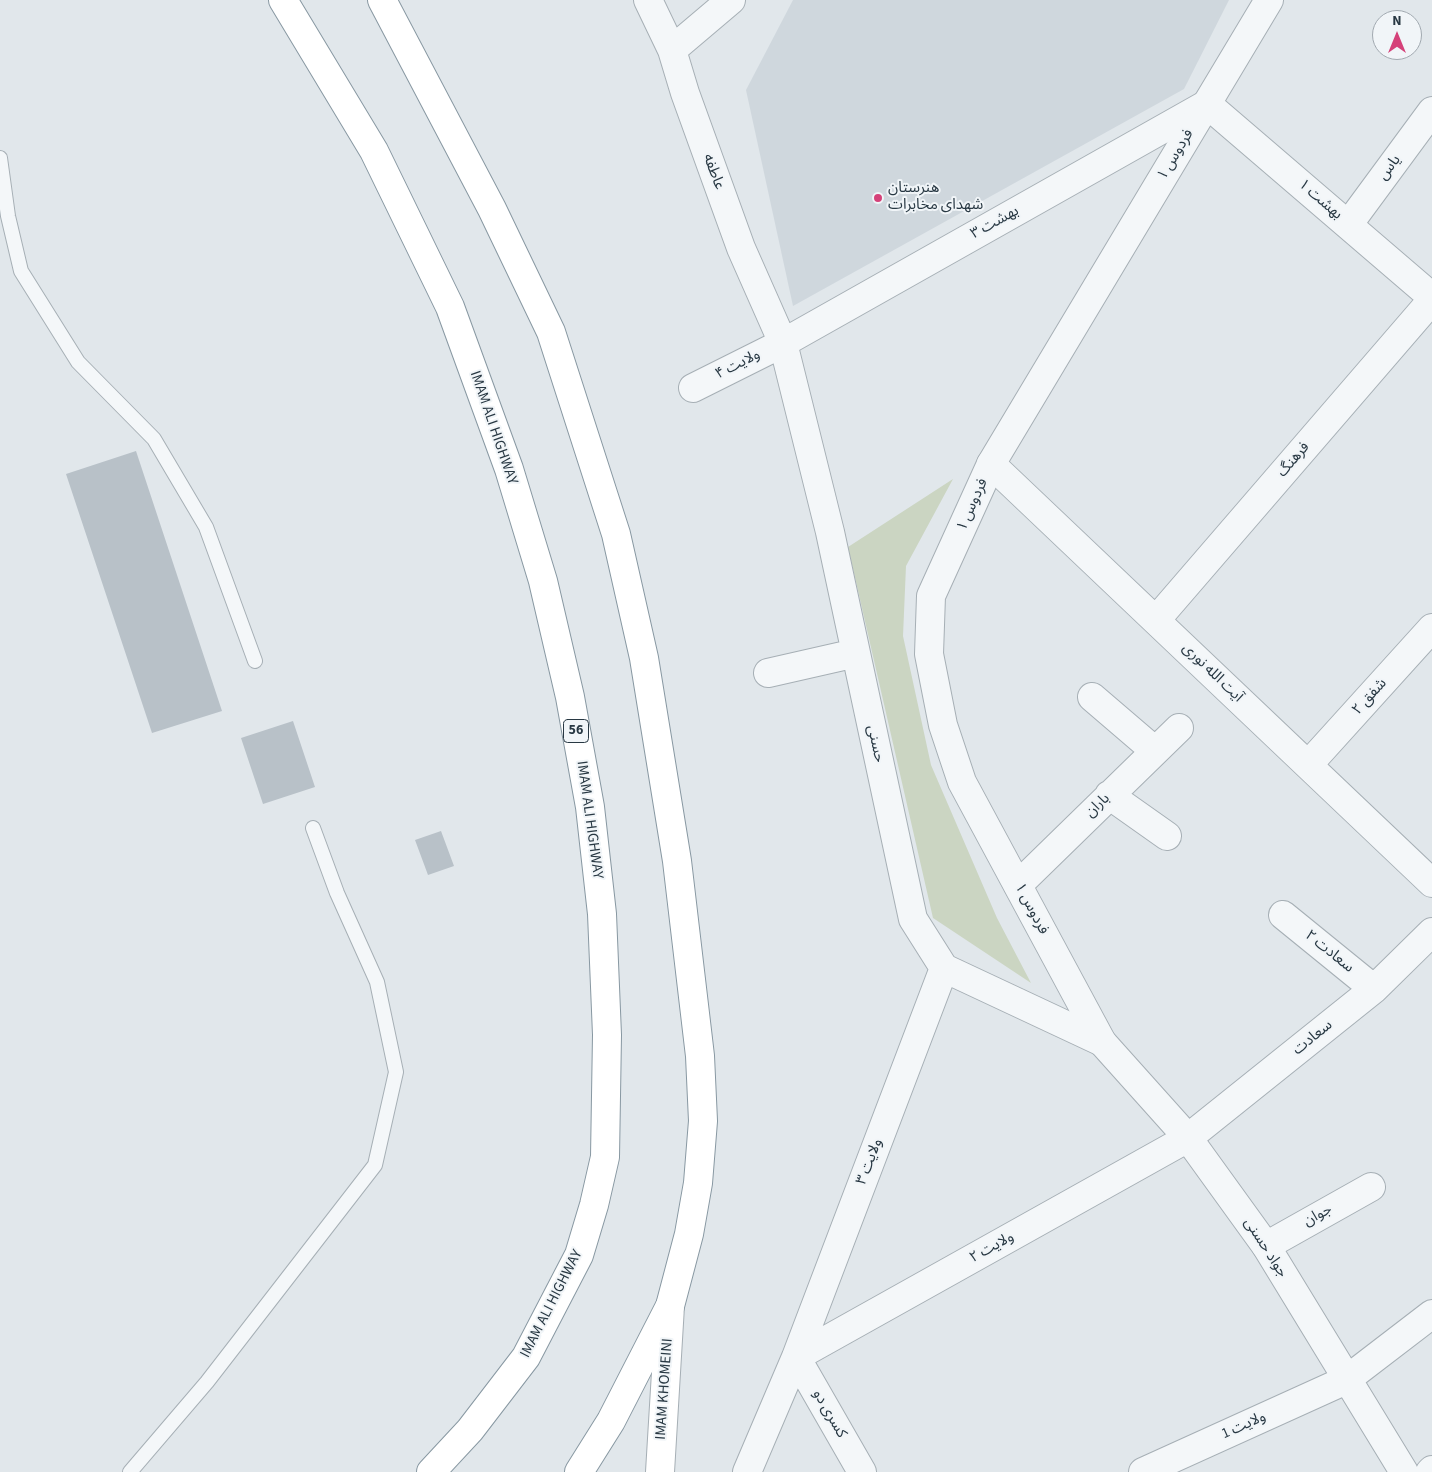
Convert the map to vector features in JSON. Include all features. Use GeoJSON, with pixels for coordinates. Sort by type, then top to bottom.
{"type":"FeatureCollection","features":[{"type":"Feature","properties":{"kind":"main road","name":"IMAM ALI HIGHWAY"},"geometry":{"type":"LineString","coordinates":[[283,0],[374,151],[450,307],[509,469],[543,581],[570,697],[590,806],[602,914],[607,1035],[605,1157],[594,1205],[579,1255],[526,1357],[470,1430],[431,1472]]}},
{"type":"Feature","properties":{"kind":"main road"},"geometry":{"type":"LineString","coordinates":[[382,0],[492,209],[551,332],[616,534],[644,658],[677,861],[700,1056],[703,1121],[698,1183],[689,1234],[670,1306],[611,1421],[579,1472]]}},
{"type":"Feature","properties":{"kind":"main road","name":"IMAM KHOMEINI"},"geometry":{"type":"LineString","coordinates":[[660,1472],[670,1306]]}},
{"type":"Feature","properties":{"kind":"street","name":"عاطفه"},"geometry":{"type":"LineString","coordinates":[[648,0],[672,50],[685,93],[741,248],[783,343]]}},
{"type":"Feature","properties":{"kind":"street"},"geometry":{"type":"LineString","coordinates":[[672,50],[731,0]]}},
{"type":"Feature","properties":{"kind":"street","name":"فردوس ۱"},"geometry":{"type":"LineString","coordinates":[[1102,1042],[962,782],[943,725],[929,654],[931,596],[991,464],[1269,0]]}},
{"type":"Feature","properties":{"kind":"street","name":"بهشت ۱"},"geometry":{"type":"LineString","coordinates":[[1207,104],[1432,299]]}},
{"type":"Feature","properties":{"kind":"street","name":"بهشت ۳"},"geometry":{"type":"LineString","coordinates":[[783,343],[1207,104]]}},
{"type":"Feature","properties":{"kind":"street","name":"یاس"},"geometry":{"type":"LineString","coordinates":[[1348,225],[1432,111]]}},
{"type":"Feature","properties":{"kind":"street","name":"فرهنگ"},"geometry":{"type":"LineString","coordinates":[[1156,620],[1432,299]]}},
{"type":"Feature","properties":{"kind":"street","name":"ولایت ۴"},"geometry":{"type":"LineString","coordinates":[[693,388],[783,343]]}},
{"type":"Feature","properties":{"kind":"street","name":"حسنی"},"geometry":{"type":"LineString","coordinates":[[783,343],[830,532],[913,919],[944,968]]}},
{"type":"Feature","properties":{"kind":"street","name":"آیت الله نوری"},"geometry":{"type":"LineString","coordinates":[[991,464],[1432,883]]}},
{"type":"Feature","properties":{"kind":"street","name":"شفق ۲"},"geometry":{"type":"LineString","coordinates":[[1308,765],[1432,628]]}},
{"type":"Feature","properties":{"kind":"street"},"geometry":{"type":"LineString","coordinates":[[768,673],[856,653]]}},
{"type":"Feature","properties":{"kind":"street"},"geometry":{"type":"LineString","coordinates":[[1092,697],[1155,751]]}},
{"type":"Feature","properties":{"kind":"street","name":"باران"},"geometry":{"type":"LineString","coordinates":[[1018,885],[1179,728]]}},
{"type":"Feature","properties":{"kind":"street"},"geometry":{"type":"LineString","coordinates":[[1110,795],[1167,836]]}},
{"type":"Feature","properties":{"kind":"street","name":"سعادت ۲"},"geometry":{"type":"LineString","coordinates":[[1284,915],[1374,989]]}},
{"type":"Feature","properties":{"kind":"street","name":"سعادت"},"geometry":{"type":"LineString","coordinates":[[1188,1138],[1374,989],[1432,932]]}},
{"type":"Feature","properties":{"kind":"street"},"geometry":{"type":"LineString","coordinates":[[944,968],[1102,1042]]}},
{"type":"Feature","properties":{"kind":"street","name":"ولایت ۳"},"geometry":{"type":"LineString","coordinates":[[747,1472],[796,1357],[944,968]]}},
{"type":"Feature","properties":{"kind":"street","name":"جواد حسنی"},"geometry":{"type":"LineString","coordinates":[[1102,1042],[1188,1138],[1266,1246],[1346,1380],[1404,1472]]}},
{"type":"Feature","properties":{"kind":"street","name":"ولایت ۲"},"geometry":{"type":"LineString","coordinates":[[796,1357],[1188,1138]]}},
{"type":"Feature","properties":{"kind":"street","name":"جوان"},"geometry":{"type":"LineString","coordinates":[[1266,1246],[1371,1187]]}},
{"type":"Feature","properties":{"kind":"street","name":"ولایت 1"},"geometry":{"type":"LineString","coordinates":[[1143,1472],[1346,1380],[1432,1314]]}},
{"type":"Feature","properties":{"kind":"street","name":"کسری دو"},"geometry":{"type":"LineString","coordinates":[[796,1357],[862,1472]]}},
{"type":"Feature","properties":{"kind":"lane"},"geometry":{"type":"LineString","coordinates":[[0,158],[8,216],[21,271],[78,362],[154,439],[206,527],[255,661]]}},
{"type":"Feature","properties":{"kind":"lane"},"geometry":{"type":"LineString","coordinates":[[130,1472],[207,1382],[375,1165],[396,1072],[377,982],[337,893],[313,828]]}},
{"type":"Feature","properties":{"kind":"shaded area","name":"هنرستان شهدای مخابرات"},"geometry":{"type":"Polygon","coordinates":[[[793,0],[1229,0],[1184,89],[793,306],[746,90],[793,0]]]}},
{"type":"Feature","properties":{"kind":"green space"},"geometry":{"type":"Polygon","coordinates":[[[953,479],[906,566],[903,636],[931,765],[997,918],[1031,983],[933,918],[848,547],[953,479]]]}},
{"type":"Feature","properties":{"kind":"building"},"geometry":{"type":"Polygon","coordinates":[[[136,451],[222,711],[152,733],[66,474],[136,451]]]}},
{"type":"Feature","properties":{"kind":"building"},"geometry":{"type":"Polygon","coordinates":[[[293,721],[315,787],[263,804],[241,738],[293,721]]]}},
{"type":"Feature","properties":{"kind":"building"},"geometry":{"type":"Polygon","coordinates":[[[441,831],[454,866],[428,875],[415,840],[441,831]]]}},
{"type":"Feature","properties":{"kind":"place","name":"هنرستان شهدای مخابرات"},"geometry":{"type":"Point","coordinates":[878,198]}}]}
